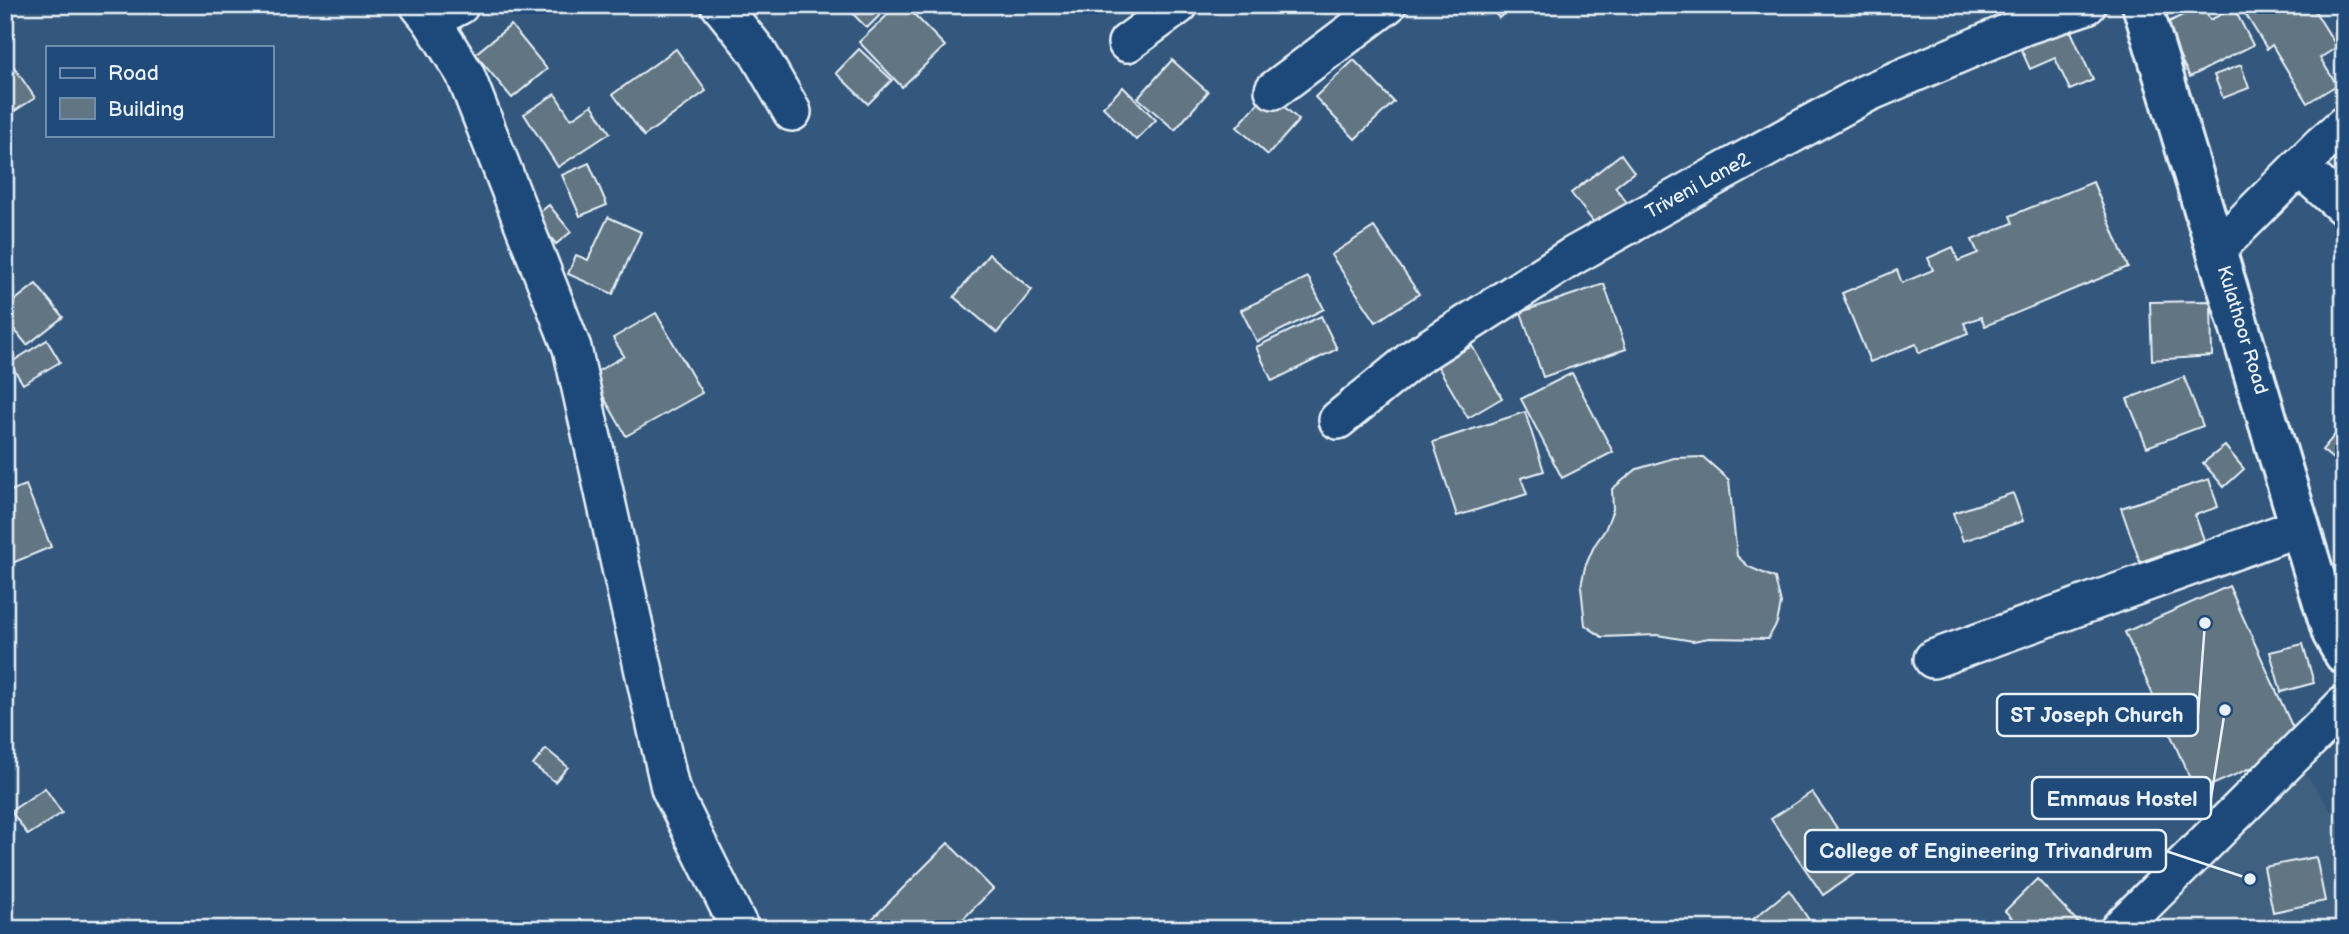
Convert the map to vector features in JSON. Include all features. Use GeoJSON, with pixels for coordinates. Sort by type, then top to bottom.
{"type":"FeatureCollection","features":[{"type":"Feature","properties":{"kind":"main road","name":"Kulathoor Road"},"geometry":{"type":"LineString","coordinates":[[2142,5],[2332,633],[2344,654]]}},
{"type":"Feature","properties":{"kind":"street"},"geometry":{"type":"LineString","coordinates":[[720,5],[757,51],[792,112]]}},
{"type":"Feature","properties":{"kind":"street"},"geometry":{"type":"LineString","coordinates":[[1127,43],[1179,5]]}},
{"type":"Feature","properties":{"kind":"street"},"geometry":{"type":"LineString","coordinates":[[1274,90],[1387,5]]}},
{"type":"Feature","properties":{"kind":"street","name":"Triveni Lane2"},"geometry":{"type":"LineString","coordinates":[[1338,421],[1414,358],[1572,257],[1701,184],[1867,93],[2024,26],[2087,5]]}},
{"type":"Feature","properties":{"kind":"street"},"geometry":{"type":"LineString","coordinates":[[437,10],[465,74],[572,348],[670,788],[740,929]]}},
{"type":"Feature","properties":{"kind":"street"},"geometry":{"type":"LineString","coordinates":[[2217,249],[2344,125]]}},
{"type":"Feature","properties":{"kind":"street"},"geometry":{"type":"LineString","coordinates":[[2299,167],[2344,207]]}},
{"type":"Feature","properties":{"kind":"street"},"geometry":{"type":"LineString","coordinates":[[1933,660],[2300,527]]}},
{"type":"Feature","properties":{"kind":"street"},"geometry":{"type":"LineString","coordinates":[[2119,929],[2344,705]]}},
{"type":"Feature","properties":{"kind":"shaded area"},"geometry":{"type":"Polygon","coordinates":[[[2286,744],[2344,830],[2344,929],[2109,929],[2286,744]]]}},
{"type":"Feature","properties":{"kind":"building"},"geometry":{"type":"Polygon","coordinates":[[[844,5],[890,5],[867,28],[844,5]]]}},
{"type":"Feature","properties":{"kind":"building"},"geometry":{"type":"Polygon","coordinates":[[[898,5],[905,5],[945,46],[902,87],[859,42],[898,5]]]}},
{"type":"Feature","properties":{"kind":"building"},"geometry":{"type":"Polygon","coordinates":[[[1488,5],[1514,5],[1499,18],[1488,5]]]}},
{"type":"Feature","properties":{"kind":"building"},"geometry":{"type":"Polygon","coordinates":[[[2202,5],[2210,20],[2234,8],[2253,45],[2190,77],[2163,25],[2202,5]]]}},
{"type":"Feature","properties":{"kind":"building"},"geometry":{"type":"Polygon","coordinates":[[[2240,5],[2311,5],[2337,47],[2320,58],[2337,85],[2307,103],[2272,45],[2267,49],[2240,5]]]}},
{"type":"Feature","properties":{"kind":"building"},"geometry":{"type":"Polygon","coordinates":[[[511,25],[547,69],[512,98],[475,54],[511,25]]]}},
{"type":"Feature","properties":{"kind":"building"},"geometry":{"type":"Polygon","coordinates":[[[2069,27],[2093,80],[2070,90],[2055,58],[2030,69],[2021,49],[2069,27]]]}},
{"type":"Feature","properties":{"kind":"building"},"geometry":{"type":"Polygon","coordinates":[[[676,49],[706,91],[644,136],[613,94],[676,49]]]}},
{"type":"Feature","properties":{"kind":"building"},"geometry":{"type":"Polygon","coordinates":[[[859,49],[892,80],[868,104],[836,73],[859,49]]]}},
{"type":"Feature","properties":{"kind":"building"},"geometry":{"type":"Polygon","coordinates":[[[1172,60],[1208,92],[1175,130],[1138,98],[1172,60]]]}},
{"type":"Feature","properties":{"kind":"building"},"geometry":{"type":"Polygon","coordinates":[[[1354,60],[1394,102],[1355,139],[1315,97],[1354,60]]]}},
{"type":"Feature","properties":{"kind":"building"},"geometry":{"type":"Polygon","coordinates":[[[2241,65],[2249,88],[2223,98],[2214,75],[2241,65]]]}},
{"type":"Feature","properties":{"kind":"building"},"geometry":{"type":"Polygon","coordinates":[[[14,67],[35,98],[5,117],[5,73],[14,67]]]}},
{"type":"Feature","properties":{"kind":"building"},"geometry":{"type":"Polygon","coordinates":[[[1123,87],[1156,120],[1136,140],[1103,107],[1123,87]]]}},
{"type":"Feature","properties":{"kind":"building"},"geometry":{"type":"Polygon","coordinates":[[[1268,92],[1299,120],[1268,155],[1237,127],[1268,92]]]}},
{"type":"Feature","properties":{"kind":"building"},"geometry":{"type":"Polygon","coordinates":[[[555,94],[571,119],[592,105],[610,133],[558,167],[524,114],[555,94]]]}},
{"type":"Feature","properties":{"kind":"building"},"geometry":{"type":"Polygon","coordinates":[[[1621,154],[1634,172],[1615,187],[1632,209],[1602,233],[1571,193],[1621,154]]]}},
{"type":"Feature","properties":{"kind":"building"},"geometry":{"type":"Polygon","coordinates":[[[589,163],[607,205],[580,216],[562,175],[589,163]]]}},
{"type":"Feature","properties":{"kind":"building"},"geometry":{"type":"Polygon","coordinates":[[[2093,182],[2128,267],[1985,326],[1981,317],[1964,323],[1968,333],[1919,353],[1916,344],[1870,362],[1842,293],[1897,270],[1902,283],[1933,270],[1928,258],[1953,247],[1958,261],[1978,253],[1972,240],[2013,223],[2010,216],[2093,182]]]}},
{"type":"Feature","properties":{"kind":"building"},"geometry":{"type":"Polygon","coordinates":[[[549,205],[571,232],[556,244],[534,217],[549,205]]]}},
{"type":"Feature","properties":{"kind":"building"},"geometry":{"type":"Polygon","coordinates":[[[608,217],[641,232],[613,294],[568,274],[576,255],[588,260],[608,217]]]}},
{"type":"Feature","properties":{"kind":"building"},"geometry":{"type":"Polygon","coordinates":[[[1374,227],[1419,294],[1376,322],[1331,255],[1374,227]]]}},
{"type":"Feature","properties":{"kind":"building"},"geometry":{"type":"Polygon","coordinates":[[[989,254],[1032,290],[997,333],[954,297],[989,254]]]}},
{"type":"Feature","properties":{"kind":"building"},"geometry":{"type":"Polygon","coordinates":[[[1308,277],[1324,309],[1257,342],[1241,310],[1308,277]]]}},
{"type":"Feature","properties":{"kind":"building"},"geometry":{"type":"Polygon","coordinates":[[[36,284],[63,317],[27,345],[5,318],[5,308],[36,284]]]}},
{"type":"Feature","properties":{"kind":"building"},"geometry":{"type":"Polygon","coordinates":[[[1604,284],[1626,349],[1543,377],[1521,312],[1604,284]]]}},
{"type":"Feature","properties":{"kind":"building"},"geometry":{"type":"Polygon","coordinates":[[[2211,301],[2212,356],[2152,360],[2150,302],[2211,301]]]}},
{"type":"Feature","properties":{"kind":"building"},"geometry":{"type":"Polygon","coordinates":[[[656,313],[702,393],[626,436],[591,375],[624,356],[613,338],[656,313]]]}},
{"type":"Feature","properties":{"kind":"building"},"geometry":{"type":"Polygon","coordinates":[[[1321,316],[1337,349],[1272,381],[1256,347],[1321,316]]]}},
{"type":"Feature","properties":{"kind":"building"},"geometry":{"type":"Polygon","coordinates":[[[47,340],[60,362],[23,384],[10,363],[47,340]]]}},
{"type":"Feature","properties":{"kind":"building"},"geometry":{"type":"Polygon","coordinates":[[[1472,346],[1502,398],[1468,418],[1437,365],[1472,346]]]}},
{"type":"Feature","properties":{"kind":"building"},"geometry":{"type":"Polygon","coordinates":[[[1572,373],[1613,452],[1562,478],[1521,399],[1572,373]]]}},
{"type":"Feature","properties":{"kind":"building"},"geometry":{"type":"Polygon","coordinates":[[[2184,377],[2203,426],[2147,447],[2127,399],[2184,377]]]}},
{"type":"Feature","properties":{"kind":"building"},"geometry":{"type":"Polygon","coordinates":[[[1525,412],[1544,471],[1521,478],[1527,494],[1457,516],[1433,442],[1525,412]]]}},
{"type":"Feature","properties":{"kind":"building"},"geometry":{"type":"Polygon","coordinates":[[[2344,424],[2344,468],[2322,450],[2344,424]]]}},
{"type":"Feature","properties":{"kind":"building"},"geometry":{"type":"Polygon","coordinates":[[[2225,446],[2244,469],[2224,487],[2203,463],[2225,446]]]}},
{"type":"Feature","properties":{"kind":"building"},"geometry":{"type":"Polygon","coordinates":[[[1703,457],[1729,480],[1737,556],[1749,567],[1775,578],[1781,604],[1777,623],[1768,639],[1709,638],[1693,641],[1657,635],[1602,637],[1585,625],[1581,586],[1585,567],[1613,509],[1612,489],[1637,469],[1674,458],[1703,457]]]}},
{"type":"Feature","properties":{"kind":"building"},"geometry":{"type":"Polygon","coordinates":[[[2209,479],[2218,507],[2195,515],[2204,540],[2140,562],[2121,508],[2209,479]]]}},
{"type":"Feature","properties":{"kind":"building"},"geometry":{"type":"Polygon","coordinates":[[[26,485],[51,547],[5,566],[5,493],[26,485]]]}},
{"type":"Feature","properties":{"kind":"building"},"geometry":{"type":"Polygon","coordinates":[[[2013,493],[2023,521],[1963,541],[1953,513],[2013,493]]]}},
{"type":"Feature","properties":{"kind":"building"},"geometry":{"type":"Polygon","coordinates":[[[2229,586],[2301,746],[2196,792],[2125,632],[2229,586]]]}},
{"type":"Feature","properties":{"kind":"building"},"geometry":{"type":"Polygon","coordinates":[[[2303,644],[2314,683],[2281,692],[2270,652],[2303,644]]]}},
{"type":"Feature","properties":{"kind":"building"},"geometry":{"type":"Polygon","coordinates":[[[546,749],[568,767],[555,782],[533,765],[546,749]]]}},
{"type":"Feature","properties":{"kind":"building"},"geometry":{"type":"Polygon","coordinates":[[[45,788],[62,813],[28,835],[11,811],[45,788]]]}},
{"type":"Feature","properties":{"kind":"building"},"geometry":{"type":"Polygon","coordinates":[[[1812,792],[1864,867],[1823,895],[1771,819],[1812,792]]]}},
{"type":"Feature","properties":{"kind":"building"},"geometry":{"type":"Polygon","coordinates":[[[948,843],[993,889],[953,929],[874,929],[868,923],[948,843]]]}},
{"type":"Feature","properties":{"kind":"building"},"geometry":{"type":"Polygon","coordinates":[[[2316,857],[2325,901],[2273,912],[2264,867],[2316,857]]]}},
{"type":"Feature","properties":{"kind":"building"},"geometry":{"type":"Polygon","coordinates":[[[2037,879],[2078,922],[2072,929],[2022,929],[2005,911],[2037,879]]]}},
{"type":"Feature","properties":{"kind":"building"},"geometry":{"type":"Polygon","coordinates":[[[1789,890],[1815,929],[1741,929],[1789,890]]]}},
{"type":"Feature","properties":{"kind":"place","name":"ST Joseph Church"},"geometry":{"type":"Point","coordinates":[2205,623]}},
{"type":"Feature","properties":{"kind":"place","name":"Emmaus Hostel"},"geometry":{"type":"Point","coordinates":[2225,710]}},
{"type":"Feature","properties":{"kind":"place","name":"College of Engineering Trivandrum"},"geometry":{"type":"Point","coordinates":[2250,879]}}]}
